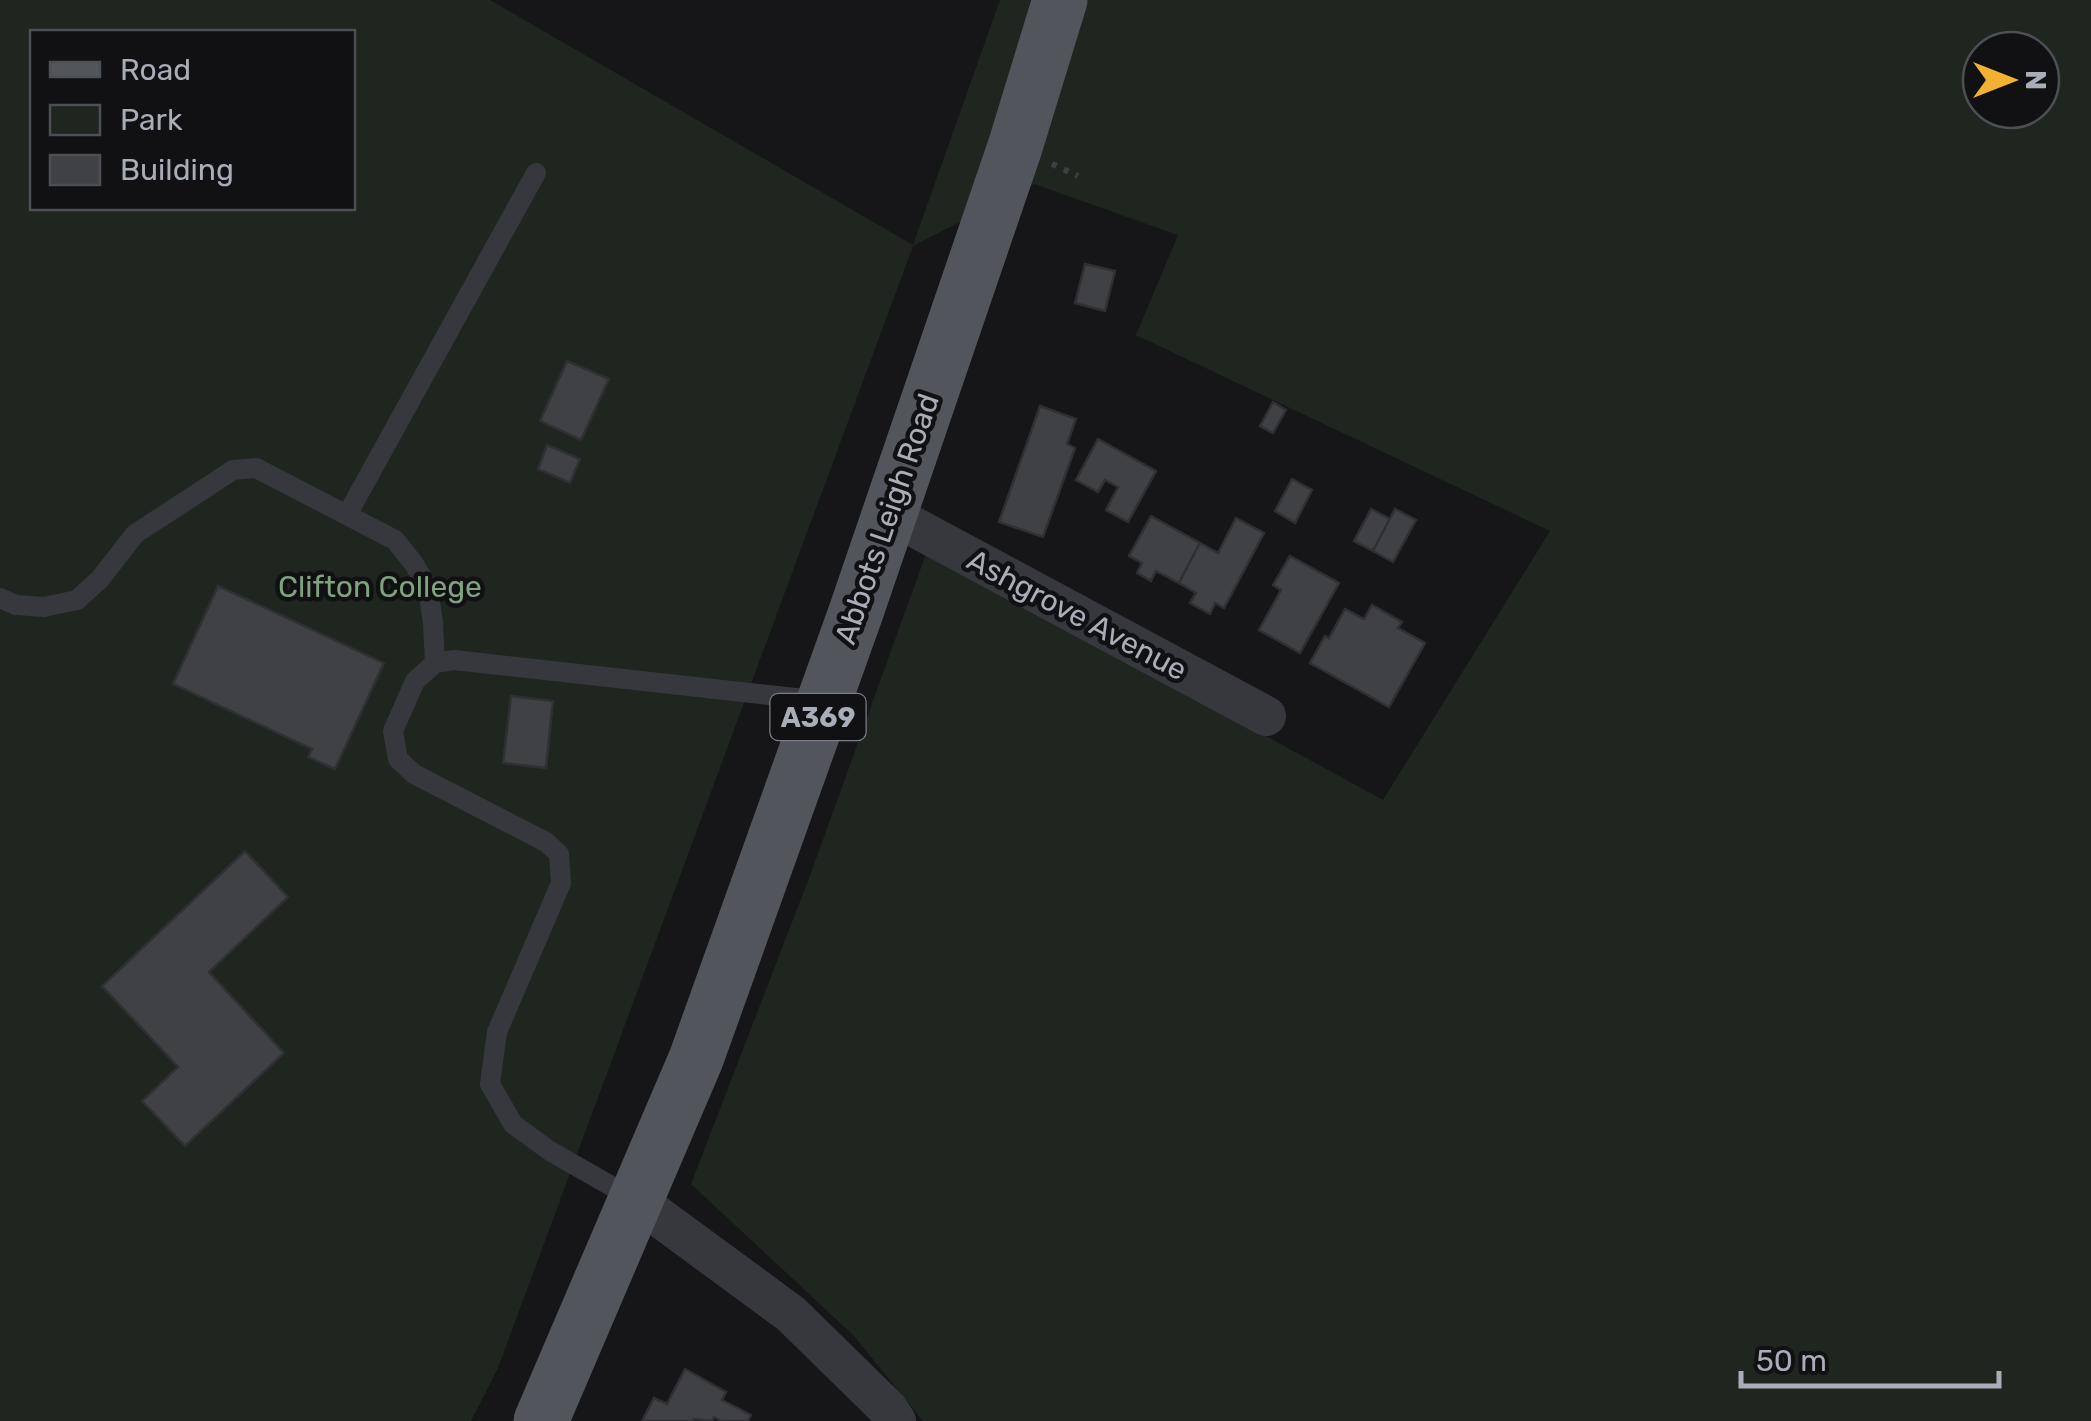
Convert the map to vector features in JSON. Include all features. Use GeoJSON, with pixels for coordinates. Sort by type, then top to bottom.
{"type":"FeatureCollection","features":[{"type":"Feature","properties":{"kind":"main road","name":"Abbots Leigh Road"},"geometry":{"type":"LineString","coordinates":[[541,1421],[696,1059],[824,701],[1014,147],[1060,0]]}},
{"type":"Feature","properties":{"kind":"street","name":"Ashgrove Avenue"},"geometry":{"type":"LineString","coordinates":[[888,513],[1266,716]]}},
{"type":"Feature","properties":{"kind":"street"},"geometry":{"type":"LineString","coordinates":[[636,1200],[791,1314],[896,1421]]}},
{"type":"Feature","properties":{"kind":"lane"},"geometry":{"type":"LineString","coordinates":[[347,516],[536,173]]}},
{"type":"Feature","properties":{"kind":"lane"},"geometry":{"type":"LineString","coordinates":[[0,598],[16,606],[44,607],[77,600],[100,579],[135,534],[233,470],[256,468],[394,540],[428,588],[435,663]]}},
{"type":"Feature","properties":{"kind":"lane"},"geometry":{"type":"LineString","coordinates":[[636,1200],[513,1124],[490,1084],[497,1032],[560,883],[559,854],[546,842],[414,774],[398,759],[394,731],[415,681],[435,663],[454,660],[824,701]]}},
{"type":"Feature","properties":{"kind":"green space","name":"Clifton College"},"geometry":{"type":"Polygon","coordinates":[[[0,0],[490,0],[913,245],[1000,0],[2091,0],[2091,1421],[923,1421],[854,1336],[691,1184],[811,873],[927,551],[1383,800],[1550,531],[1136,335],[1178,235],[1034,184],[913,246],[498,1368],[471,1421],[0,1421],[0,0]]]}},
{"type":"Feature","properties":{"kind":"building"},"geometry":{"type":"Polygon","coordinates":[[[1085,264],[1115,271],[1105,311],[1075,303],[1085,264]]]}},
{"type":"Feature","properties":{"kind":"building"},"geometry":{"type":"Polygon","coordinates":[[[567,361],[609,379],[581,440],[540,421],[567,361]]]}},
{"type":"Feature","properties":{"kind":"building"},"geometry":{"type":"Polygon","coordinates":[[[1273,402],[1286,410],[1273,433],[1260,426],[1273,402]]]}},
{"type":"Feature","properties":{"kind":"building"},"geometry":{"type":"Polygon","coordinates":[[[1040,406],[1076,419],[1067,444],[1075,448],[1043,537],[999,522],[1040,406]]]}},
{"type":"Feature","properties":{"kind":"building"},"geometry":{"type":"Polygon","coordinates":[[[1098,439],[1156,471],[1128,522],[1106,510],[1118,487],[1105,480],[1098,492],[1076,480],[1098,439]]]}},
{"type":"Feature","properties":{"kind":"building"},"geometry":{"type":"Polygon","coordinates":[[[547,445],[580,459],[570,483],[538,469],[547,445]]]}},
{"type":"Feature","properties":{"kind":"building"},"geometry":{"type":"Polygon","coordinates":[[[1292,479],[1312,490],[1295,523],[1275,511],[1292,479]]]}},
{"type":"Feature","properties":{"kind":"building"},"geometry":{"type":"Polygon","coordinates":[[[1371,509],[1390,519],[1373,551],[1354,541],[1371,509]]]}},
{"type":"Feature","properties":{"kind":"building"},"geometry":{"type":"Polygon","coordinates":[[[1395,509],[1416,520],[1393,562],[1373,551],[1395,509]]]}},
{"type":"Feature","properties":{"kind":"building"},"geometry":{"type":"Polygon","coordinates":[[[1151,516],[1200,543],[1179,583],[1156,571],[1151,581],[1137,573],[1142,563],[1129,556],[1151,516]]]}},
{"type":"Feature","properties":{"kind":"building"},"geometry":{"type":"Polygon","coordinates":[[[1236,518],[1264,533],[1224,608],[1215,603],[1210,614],[1190,603],[1196,593],[1179,583],[1200,543],[1218,553],[1236,518]]]}},
{"type":"Feature","properties":{"kind":"building"},"geometry":{"type":"Polygon","coordinates":[[[1290,556],[1339,583],[1300,653],[1259,630],[1281,590],[1273,585],[1290,556]]]}},
{"type":"Feature","properties":{"kind":"building"},"geometry":{"type":"Polygon","coordinates":[[[218,586],[384,663],[335,769],[308,757],[312,749],[173,684],[218,586]]]}},
{"type":"Feature","properties":{"kind":"building"},"geometry":{"type":"Polygon","coordinates":[[[1372,605],[1402,622],[1398,628],[1425,643],[1389,707],[1310,663],[1345,609],[1364,619],[1372,605]]]}},
{"type":"Feature","properties":{"kind":"building"},"geometry":{"type":"Polygon","coordinates":[[[511,696],[553,701],[546,768],[503,763],[511,696]]]}},
{"type":"Feature","properties":{"kind":"building"},"geometry":{"type":"Polygon","coordinates":[[[245,851],[288,897],[209,972],[284,1053],[185,1146],[142,1101],[178,1067],[102,986],[245,851]]]}},
{"type":"Feature","properties":{"kind":"building"},"geometry":{"type":"Polygon","coordinates":[[[685,1369],[726,1392],[722,1400],[751,1415],[748,1421],[721,1421],[714,1417],[712,1421],[642,1421],[654,1398],[667,1404],[685,1369]]]}}]}
